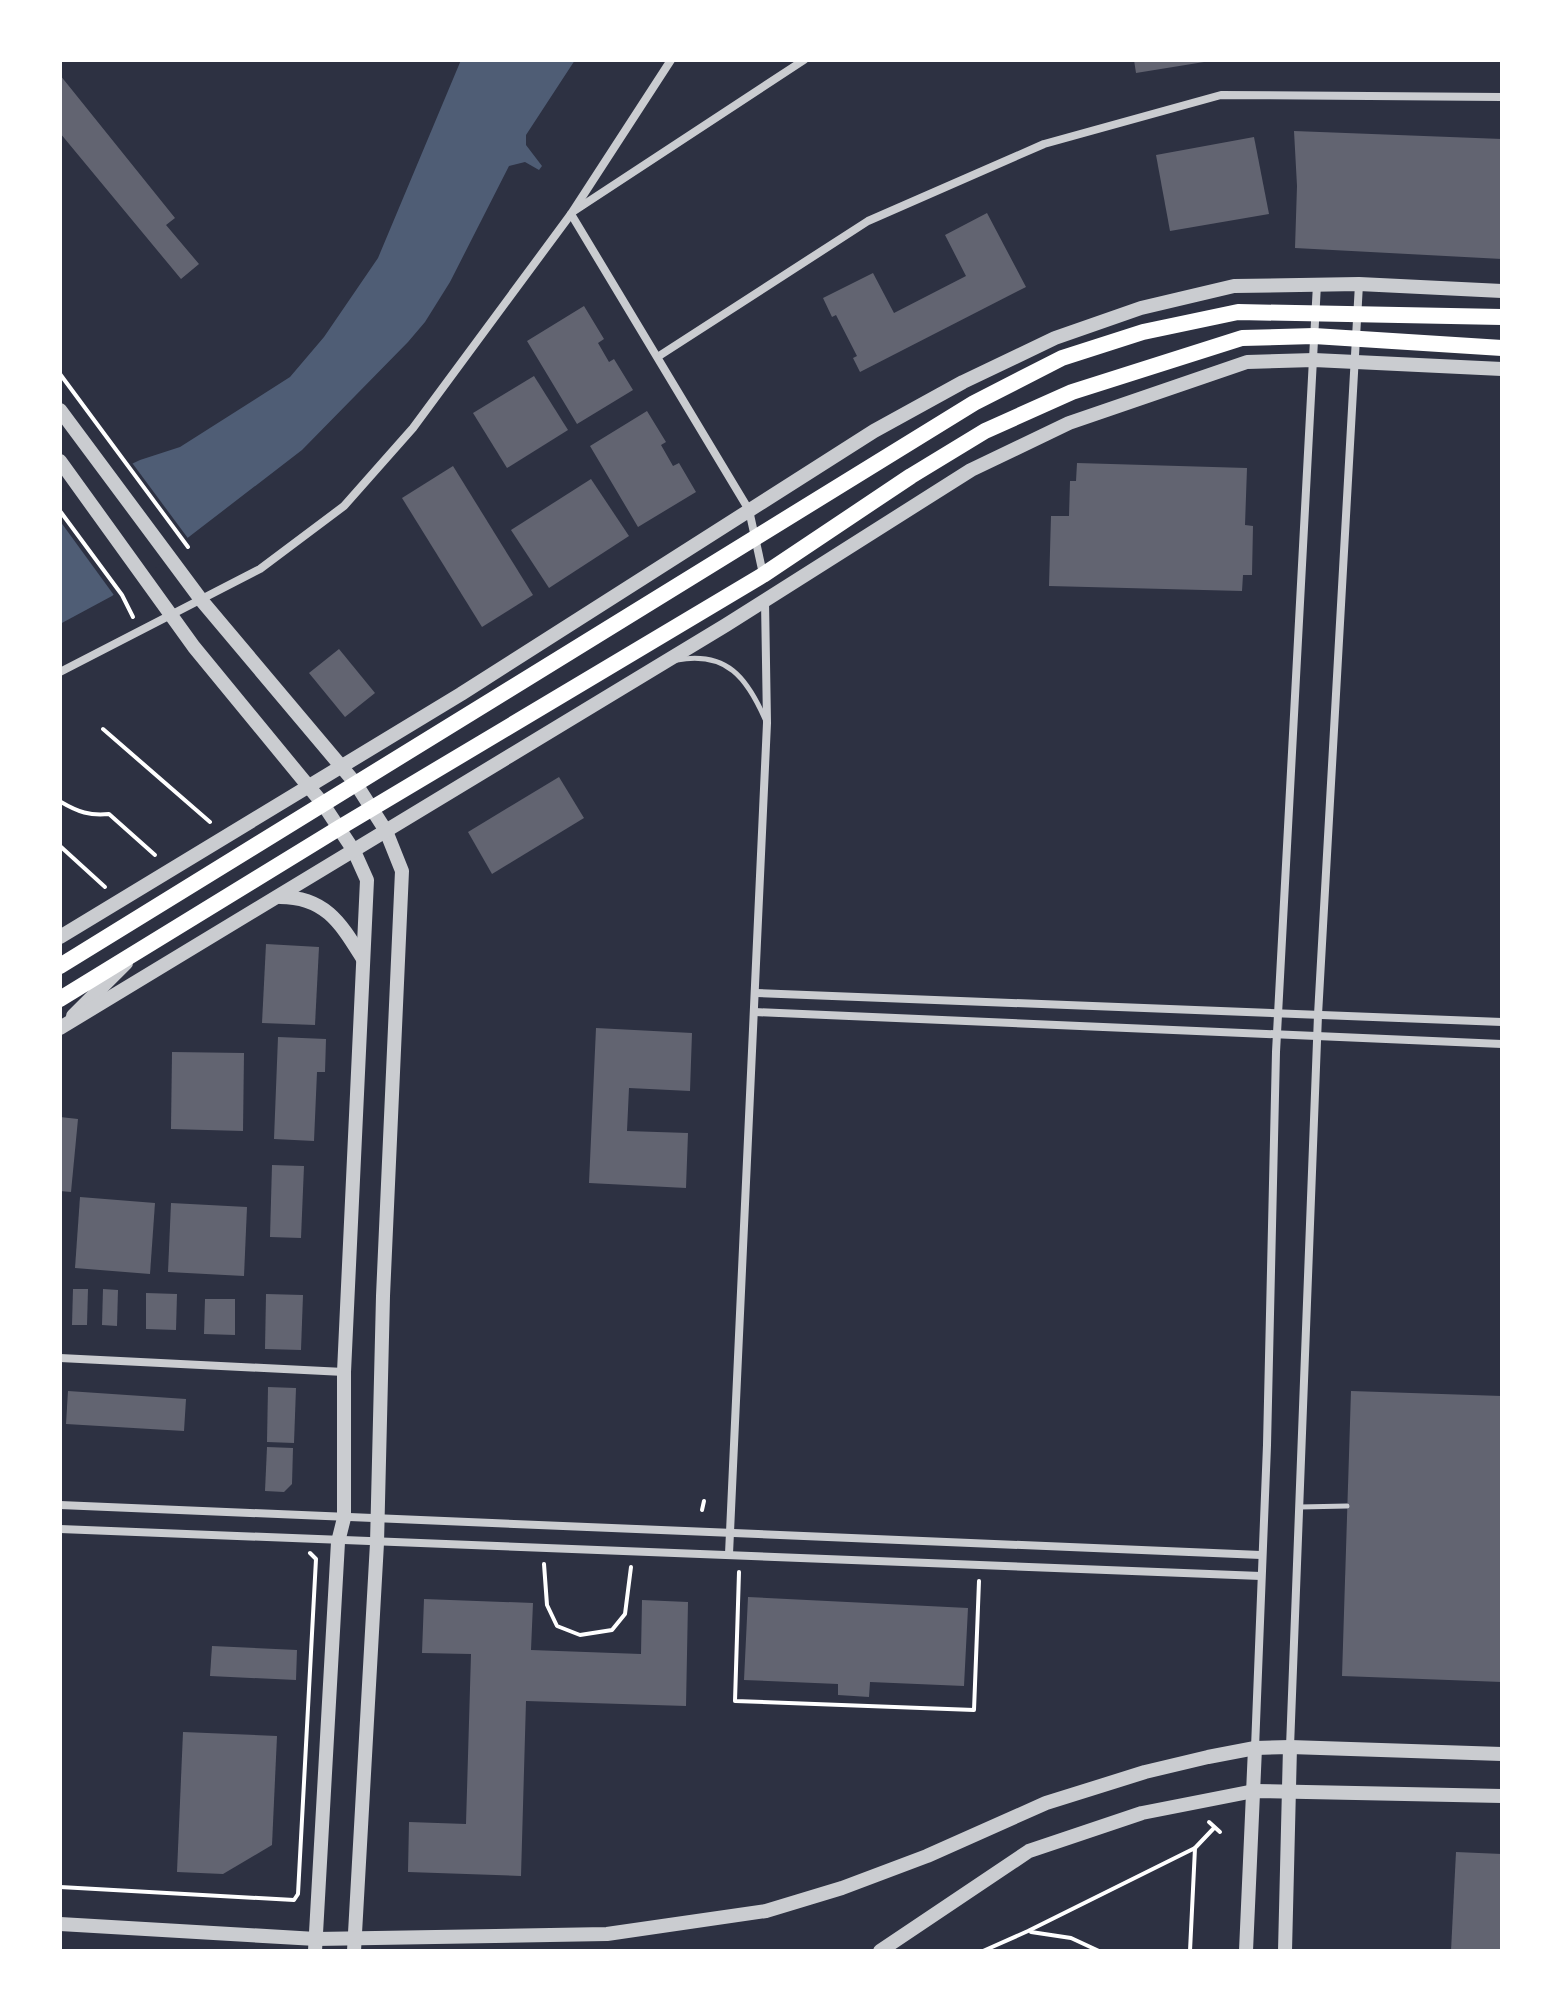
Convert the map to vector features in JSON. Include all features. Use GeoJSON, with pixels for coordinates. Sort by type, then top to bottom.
{"type":"FeatureCollection","features":[{"type":"Feature","properties":{"kind":"main road"},"geometry":{"type":"LineString","coordinates":[[60,966],[974,403],[1062,358],[1143,332],[1238,312],[1502,317]]}},
{"type":"Feature","properties":{"kind":"main road"},"geometry":{"type":"LineString","coordinates":[[60,999],[763,575],[911,476],[985,431],[1072,392],[1242,338],[1314,336],[1502,348]]}},
{"type":"Feature","properties":{"kind":"street"},"geometry":{"type":"LineString","coordinates":[[60,672],[260,569],[344,506],[413,428],[571,214],[671,60]]}},
{"type":"Feature","properties":{"kind":"street"},"geometry":{"type":"LineString","coordinates":[[571,214],[788,63],[804,60]]}},
{"type":"Feature","properties":{"kind":"street"},"geometry":{"type":"LineString","coordinates":[[659,356],[868,221],[1044,144],[1221,95],[1502,97]]}},
{"type":"Feature","properties":{"kind":"street"},"geometry":{"type":"LineString","coordinates":[[571,214],[749,510],[763,575]]}},
{"type":"Feature","properties":{"kind":"street"},"geometry":{"type":"LineString","coordinates":[[1246,1951],[1254,1791],[1277,1035],[1317,284]]}},
{"type":"Feature","properties":{"kind":"street"},"geometry":{"type":"LineString","coordinates":[[1285,1951],[1317,1037],[1359,284]]}},
{"type":"Feature","properties":{"kind":"street"},"geometry":{"type":"LineString","coordinates":[[60,937],[461,694],[874,431],[963,382],[1055,338],[1141,308],[1234,286],[1359,284],[1502,291]]}},
{"type":"Feature","properties":{"kind":"street"},"geometry":{"type":"LineString","coordinates":[[60,1028],[665,663],[971,470],[1069,423],[1247,362],[1314,360],[1502,369]]}},
{"type":"Feature","properties":{"kind":"street"},"geometry":{"type":"LineString","coordinates":[[60,410],[202,601],[356,784],[386,831],[402,871],[383,1296],[377,1543],[354,1945]]}},
{"type":"Feature","properties":{"kind":"street"},"geometry":{"type":"LineString","coordinates":[[60,461],[194,647],[323,804],[354,851],[367,880],[344,1372],[344,1518],[338,1542],[316,1945]]}},
{"type":"Feature","properties":{"kind":"street"},"geometry":{"type":"LineString","coordinates":[[729,1554],[767,723],[765,601]]}},
{"type":"Feature","properties":{"kind":"street"},"geometry":{"type":"LineString","coordinates":[[280,897],[308,900],[329,912],[344,928],[363,959]]}},
{"type":"Feature","properties":{"kind":"street"},"geometry":{"type":"LineString","coordinates":[[60,1028],[139,951]]}},
{"type":"Feature","properties":{"kind":"street"},"geometry":{"type":"LineString","coordinates":[[756,993],[1502,1022]]}},
{"type":"Feature","properties":{"kind":"street"},"geometry":{"type":"LineString","coordinates":[[755,1012],[1502,1044]]}},
{"type":"Feature","properties":{"kind":"street"},"geometry":{"type":"LineString","coordinates":[[60,1358],[344,1372]]}},
{"type":"Feature","properties":{"kind":"street"},"geometry":{"type":"LineString","coordinates":[[60,1505],[1261,1555]]}},
{"type":"Feature","properties":{"kind":"street"},"geometry":{"type":"LineString","coordinates":[[60,1529],[1261,1576]]}},
{"type":"Feature","properties":{"kind":"street"},"geometry":{"type":"LineString","coordinates":[[60,1924],[316,1945],[607,1934],[766,1911],[842,1888],[927,1856],[1046,1803],[1145,1772],[1255,1748],[1502,1754]]}},
{"type":"Feature","properties":{"kind":"street"},"geometry":{"type":"LineString","coordinates":[[880,1951],[1029,1851],[1142,1813],[1254,1791],[1502,1796]]}},
{"type":"Feature","properties":{"kind":"lane"},"geometry":{"type":"LineString","coordinates":[[763,575],[765,601]]}},
{"type":"Feature","properties":{"kind":"lane"},"geometry":{"type":"LineString","coordinates":[[665,663],[693,658],[716,661],[739,674],[754,694],[767,723]]}},
{"type":"Feature","properties":{"kind":"lane"},"geometry":{"type":"LineString","coordinates":[[1300,1507],[1347,1506]]}},
{"type":"Feature","properties":{"kind":"path"},"geometry":{"type":"LineString","coordinates":[[60,374],[188,547]]}},
{"type":"Feature","properties":{"kind":"path"},"geometry":{"type":"LineString","coordinates":[[60,511],[122,595],[133,617]]}},
{"type":"Feature","properties":{"kind":"path"},"geometry":{"type":"LineString","coordinates":[[103,729],[210,822]]}},
{"type":"Feature","properties":{"kind":"path"},"geometry":{"type":"LineString","coordinates":[[61,802],[79,812],[96,816],[109,814],[155,855]]}},
{"type":"Feature","properties":{"kind":"path"},"geometry":{"type":"LineString","coordinates":[[60,846],[105,887]]}},
{"type":"Feature","properties":{"kind":"path"},"geometry":{"type":"LineString","coordinates":[[702,1510],[704,1501]]}},
{"type":"Feature","properties":{"kind":"path"},"geometry":{"type":"LineString","coordinates":[[60,1887],[294,1900],[298,1894],[316,1559],[309,1551]]}},
{"type":"Feature","properties":{"kind":"path"},"geometry":{"type":"LineString","coordinates":[[544,1564],[547,1605],[557,1626],[580,1635],[612,1630],[625,1614],[631,1567]]}},
{"type":"Feature","properties":{"kind":"path"},"geometry":{"type":"LineString","coordinates":[[739,1572],[735,1701],[974,1710],[979,1581]]}},
{"type":"Feature","properties":{"kind":"path"},"geometry":{"type":"LineString","coordinates":[[1209,1822],[1220,1832]]}},
{"type":"Feature","properties":{"kind":"path"},"geometry":{"type":"LineString","coordinates":[[983,1951],[1195,1848],[1214,1828]]}},
{"type":"Feature","properties":{"kind":"path"},"geometry":{"type":"LineString","coordinates":[[1190,1951],[1195,1848]]}},
{"type":"Feature","properties":{"kind":"path"},"geometry":{"type":"LineString","coordinates":[[1028,1931],[1071,1938],[1099,1951]]}},
{"type":"Feature","properties":{"kind":"water"},"geometry":{"type":"Polygon","coordinates":[[[461,60],[575,60],[526,135],[526,145],[542,166],[539,170],[525,162],[509,166],[450,282],[425,322],[302,450],[112,596],[60,624],[60,498],[140,460],[180,447],[290,377],[324,337],[378,258],[461,60]]]}},
{"type":"Feature","properties":{"kind":"pier"},"geometry":{"type":"Polygon","coordinates":[[[130,460],[190,541],[116,598],[60,521],[60,493],[130,460]]]}},
{"type":"Feature","properties":{"kind":"building"},"geometry":{"type":"Polygon","coordinates":[[[1134,60],[1204,60],[1204,62],[1136,73],[1134,60]]]}},
{"type":"Feature","properties":{"kind":"building"},"geometry":{"type":"Polygon","coordinates":[[[60,75],[175,218],[166,225],[199,264],[181,279],[60,133],[60,75]]]}},
{"type":"Feature","properties":{"kind":"building"},"geometry":{"type":"Polygon","coordinates":[[[1294,131],[1502,139],[1502,259],[1295,248],[1297,186],[1294,131]]]}},
{"type":"Feature","properties":{"kind":"building"},"geometry":{"type":"Polygon","coordinates":[[[1254,137],[1269,214],[1170,231],[1156,155],[1254,137]]]}},
{"type":"Feature","properties":{"kind":"building"},"geometry":{"type":"Polygon","coordinates":[[[987,213],[1026,287],[860,372],[853,358],[857,356],[836,315],[832,317],[823,298],[873,273],[894,313],[966,276],[945,235],[987,213]]]}},
{"type":"Feature","properties":{"kind":"building"},"geometry":{"type":"Polygon","coordinates":[[[584,306],[604,339],[598,343],[609,362],[614,359],[633,390],[577,424],[527,341],[584,306]]]}},
{"type":"Feature","properties":{"kind":"building"},"geometry":{"type":"Polygon","coordinates":[[[534,376],[568,430],[507,468],[473,413],[534,376]]]}},
{"type":"Feature","properties":{"kind":"building"},"geometry":{"type":"Polygon","coordinates":[[[647,411],[666,442],[661,445],[673,466],[679,463],[696,492],[638,527],[590,446],[647,411]]]}},
{"type":"Feature","properties":{"kind":"building"},"geometry":{"type":"Polygon","coordinates":[[[1077,463],[1247,468],[1245,525],[1253,526],[1252,575],[1243,575],[1242,591],[1049,586],[1051,516],[1069,516],[1070,481],[1076,481],[1077,463]]]}},
{"type":"Feature","properties":{"kind":"building"},"geometry":{"type":"Polygon","coordinates":[[[453,466],[533,595],[482,627],[402,498],[453,466]]]}},
{"type":"Feature","properties":{"kind":"building"},"geometry":{"type":"Polygon","coordinates":[[[591,479],[629,536],[549,588],[511,530],[591,479]]]}},
{"type":"Feature","properties":{"kind":"building"},"geometry":{"type":"Polygon","coordinates":[[[339,649],[375,693],[345,717],[309,673],[339,649]]]}},
{"type":"Feature","properties":{"kind":"building"},"geometry":{"type":"Polygon","coordinates":[[[559,777],[584,818],[492,874],[468,832],[559,777]]]}},
{"type":"Feature","properties":{"kind":"building"},"geometry":{"type":"Polygon","coordinates":[[[266,944],[319,947],[315,1025],[262,1023],[266,944]]]}},
{"type":"Feature","properties":{"kind":"building"},"geometry":{"type":"Polygon","coordinates":[[[596,1028],[692,1033],[690,1091],[629,1088],[627,1131],[688,1133],[686,1188],[589,1183],[596,1028]]]}},
{"type":"Feature","properties":{"kind":"building"},"geometry":{"type":"Polygon","coordinates":[[[278,1037],[326,1039],[325,1072],[317,1072],[314,1141],[274,1139],[278,1037]]]}},
{"type":"Feature","properties":{"kind":"building"},"geometry":{"type":"Polygon","coordinates":[[[172,1052],[244,1053],[243,1131],[171,1129],[172,1052]]]}},
{"type":"Feature","properties":{"kind":"building"},"geometry":{"type":"Polygon","coordinates":[[[60,1117],[78,1119],[71,1192],[60,1191],[60,1117]]]}},
{"type":"Feature","properties":{"kind":"building"},"geometry":{"type":"Polygon","coordinates":[[[272,1165],[304,1166],[301,1238],[270,1237],[272,1165]]]}},
{"type":"Feature","properties":{"kind":"building"},"geometry":{"type":"Polygon","coordinates":[[[80,1197],[155,1203],[150,1274],[75,1268],[80,1197]]]}},
{"type":"Feature","properties":{"kind":"building"},"geometry":{"type":"Polygon","coordinates":[[[171,1203],[247,1207],[244,1276],[168,1272],[171,1203]]]}},
{"type":"Feature","properties":{"kind":"building"},"geometry":{"type":"Polygon","coordinates":[[[73,1289],[88,1289],[87,1325],[72,1325],[73,1289]]]}},
{"type":"Feature","properties":{"kind":"building"},"geometry":{"type":"Polygon","coordinates":[[[103,1289],[118,1290],[117,1326],[102,1325],[103,1289]]]}},
{"type":"Feature","properties":{"kind":"building"},"geometry":{"type":"Polygon","coordinates":[[[146,1293],[177,1294],[176,1330],[146,1329],[146,1293]]]}},
{"type":"Feature","properties":{"kind":"building"},"geometry":{"type":"Polygon","coordinates":[[[266,1294],[303,1295],[301,1350],[265,1349],[266,1294]]]}},
{"type":"Feature","properties":{"kind":"building"},"geometry":{"type":"Polygon","coordinates":[[[205,1299],[235,1299],[235,1335],[204,1334],[205,1299]]]}},
{"type":"Feature","properties":{"kind":"building"},"geometry":{"type":"Polygon","coordinates":[[[268,1387],[296,1388],[294,1443],[267,1442],[268,1387]]]}},
{"type":"Feature","properties":{"kind":"building"},"geometry":{"type":"Polygon","coordinates":[[[68,1391],[186,1399],[184,1431],[66,1424],[68,1391]]]}},
{"type":"Feature","properties":{"kind":"building"},"geometry":{"type":"Polygon","coordinates":[[[1351,1391],[1502,1396],[1502,1682],[1342,1676],[1351,1391]]]}},
{"type":"Feature","properties":{"kind":"building"},"geometry":{"type":"Polygon","coordinates":[[[267,1447],[293,1448],[292,1484],[284,1492],[265,1491],[267,1447]]]}},
{"type":"Feature","properties":{"kind":"building"},"geometry":{"type":"Polygon","coordinates":[[[748,1597],[968,1608],[964,1686],[870,1682],[869,1697],[838,1695],[838,1684],[744,1680],[748,1597]]]}},
{"type":"Feature","properties":{"kind":"building"},"geometry":{"type":"Polygon","coordinates":[[[424,1599],[533,1603],[531,1650],[641,1654],[642,1600],[688,1602],[686,1706],[526,1701],[521,1876],[408,1872],[409,1822],[466,1824],[471,1654],[422,1653],[424,1599]]]}},
{"type":"Feature","properties":{"kind":"building"},"geometry":{"type":"Polygon","coordinates":[[[212,1646],[297,1650],[296,1680],[210,1676],[212,1646]]]}},
{"type":"Feature","properties":{"kind":"building"},"geometry":{"type":"Polygon","coordinates":[[[183,1732],[277,1736],[272,1845],[223,1874],[177,1872],[183,1732]]]}},
{"type":"Feature","properties":{"kind":"building"},"geometry":{"type":"Polygon","coordinates":[[[1456,1852],[1502,1854],[1502,1951],[1451,1951],[1456,1852]]]}}]}
